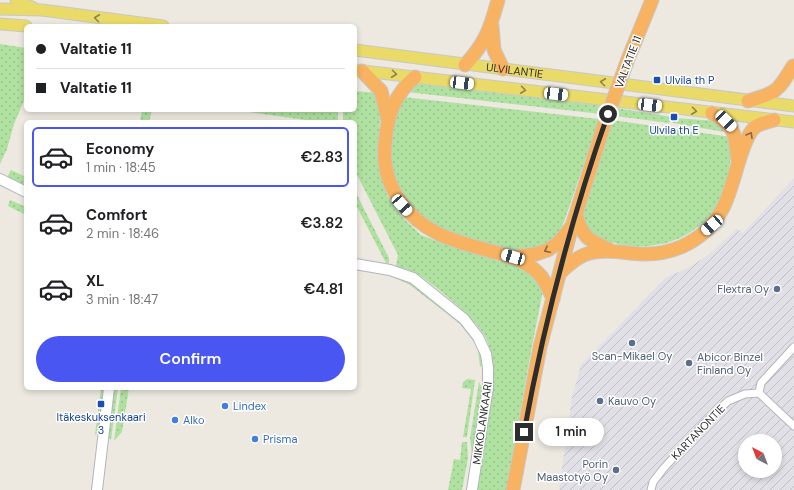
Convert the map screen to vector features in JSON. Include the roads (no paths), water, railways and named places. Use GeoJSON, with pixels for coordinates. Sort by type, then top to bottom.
{"type":"FeatureCollection","features":[{"type":"Feature","properties":{"kind":"highway"},"geometry":{"type":"LineString","coordinates":[[465,65],[480,48],[492,24],[498,0]]}},
{"type":"Feature","properties":{"kind":"highway","name":"VALTATIE 11"},"geometry":{"type":"LineString","coordinates":[[513,490],[540,347],[574,220],[603,128],[628,59],[652,0]]}},
{"type":"Feature","properties":{"kind":"highway"},"geometry":{"type":"LineString","coordinates":[[492,24],[494,50],[503,69]]}},
{"type":"Feature","properties":{"kind":"highway"},"geometry":{"type":"LineString","coordinates":[[748,101],[774,92],[781,86],[794,69]]}},
{"type":"Feature","properties":{"kind":"highway"},"geometry":{"type":"LineString","coordinates":[[359,70],[381,91],[388,120]]}},
{"type":"Feature","properties":{"kind":"highway"},"geometry":{"type":"LineString","coordinates":[[415,77],[399,93],[388,120],[384,150],[387,175],[396,196],[419,222],[438,235],[513,257],[537,272],[553,299]]}},
{"type":"Feature","properties":{"kind":"highway"},"geometry":{"type":"LineString","coordinates":[[712,113],[726,121],[731,127],[735,136],[738,163]]}},
{"type":"Feature","properties":{"kind":"highway"},"geometry":{"type":"LineString","coordinates":[[560,273],[573,262],[585,255],[612,251],[656,254],[671,251],[700,236],[712,225],[723,210],[748,137],[755,127],[774,120]]}},
{"type":"Feature","properties":{"kind":"highway"},"geometry":{"type":"LineString","coordinates":[[513,257],[536,254],[548,250],[559,242],[574,220],[585,236],[591,241],[612,251]]}},
{"type":"Feature","properties":{"kind":"main road"},"geometry":{"type":"LineString","coordinates":[[16,0],[20,4],[42,10]]}},
{"type":"Feature","properties":{"kind":"main road"},"geometry":{"type":"LineString","coordinates":[[0,9],[42,10],[148,24]]}},
{"type":"Feature","properties":{"kind":"main road"},"geometry":{"type":"LineString","coordinates":[[0,24],[22,26]]}},
{"type":"Feature","properties":{"kind":"main road"},"geometry":{"type":"LineString","coordinates":[[0,32],[4,29],[22,26]]}},
{"type":"Feature","properties":{"kind":"main road","name":"ULVILANTIE"},"geometry":{"type":"LineString","coordinates":[[357,50],[794,106]]}},
{"type":"Feature","properties":{"kind":"main road","name":"ULVILANTIE"},"geometry":{"type":"LineString","coordinates":[[359,70],[794,122]]}},
{"type":"Feature","properties":{"kind":"street"},"geometry":{"type":"LineString","coordinates":[[0,180],[24,191]]}},
{"type":"Feature","properties":{"kind":"street","name":"MIKKOLANKAARI"},"geometry":{"type":"LineString","coordinates":[[357,264],[390,270],[413,278],[464,319],[478,336],[486,354],[488,387],[472,490]]}},
{"type":"Feature","properties":{"kind":"street"},"geometry":{"type":"LineString","coordinates":[[794,347],[761,383],[759,393],[794,426]]}},
{"type":"Feature","properties":{"kind":"street"},"geometry":{"type":"LineString","coordinates":[[97,490],[109,390]]}},
{"type":"Feature","properties":{"kind":"street","name":"KARTANONTIE"},"geometry":{"type":"LineString","coordinates":[[651,490],[653,482],[663,469],[704,424],[728,401],[745,394],[759,393]]}},
{"type":"Feature","properties":{"kind":"place","name":"Ulvila th P"},"geometry":{"type":"Point","coordinates":[657,80]}},
{"type":"Feature","properties":{"kind":"place","name":"Ulvila th E"},"geometry":{"type":"Point","coordinates":[674,117]}},
{"type":"Feature","properties":{"kind":"place","name":"Flextra Oy"},"geometry":{"type":"Point","coordinates":[777,289]}},
{"type":"Feature","properties":{"kind":"place","name":"Scan-Mikael Oy"},"geometry":{"type":"Point","coordinates":[632,343]}},
{"type":"Feature","properties":{"kind":"place","name":"Abicor Binzel Finland Oy"},"geometry":{"type":"Point","coordinates":[689,363]}},
{"type":"Feature","properties":{"kind":"place","name":"Kauvo Oy"},"geometry":{"type":"Point","coordinates":[600,401]}},
{"type":"Feature","properties":{"kind":"place","name":"Itäkeskuksenkaari 3"},"geometry":{"type":"Point","coordinates":[101,404]}},
{"type":"Feature","properties":{"kind":"place","name":"Lindex"},"geometry":{"type":"Point","coordinates":[225,406]}},
{"type":"Feature","properties":{"kind":"place","name":"Alko"},"geometry":{"type":"Point","coordinates":[175,420]}},
{"type":"Feature","properties":{"kind":"place","name":"Prisma"},"geometry":{"type":"Point","coordinates":[255,439]}},
{"type":"Feature","properties":{"kind":"place","name":"Porin Maastotyö Oy"},"geometry":{"type":"Point","coordinates":[616,470]}}]}
